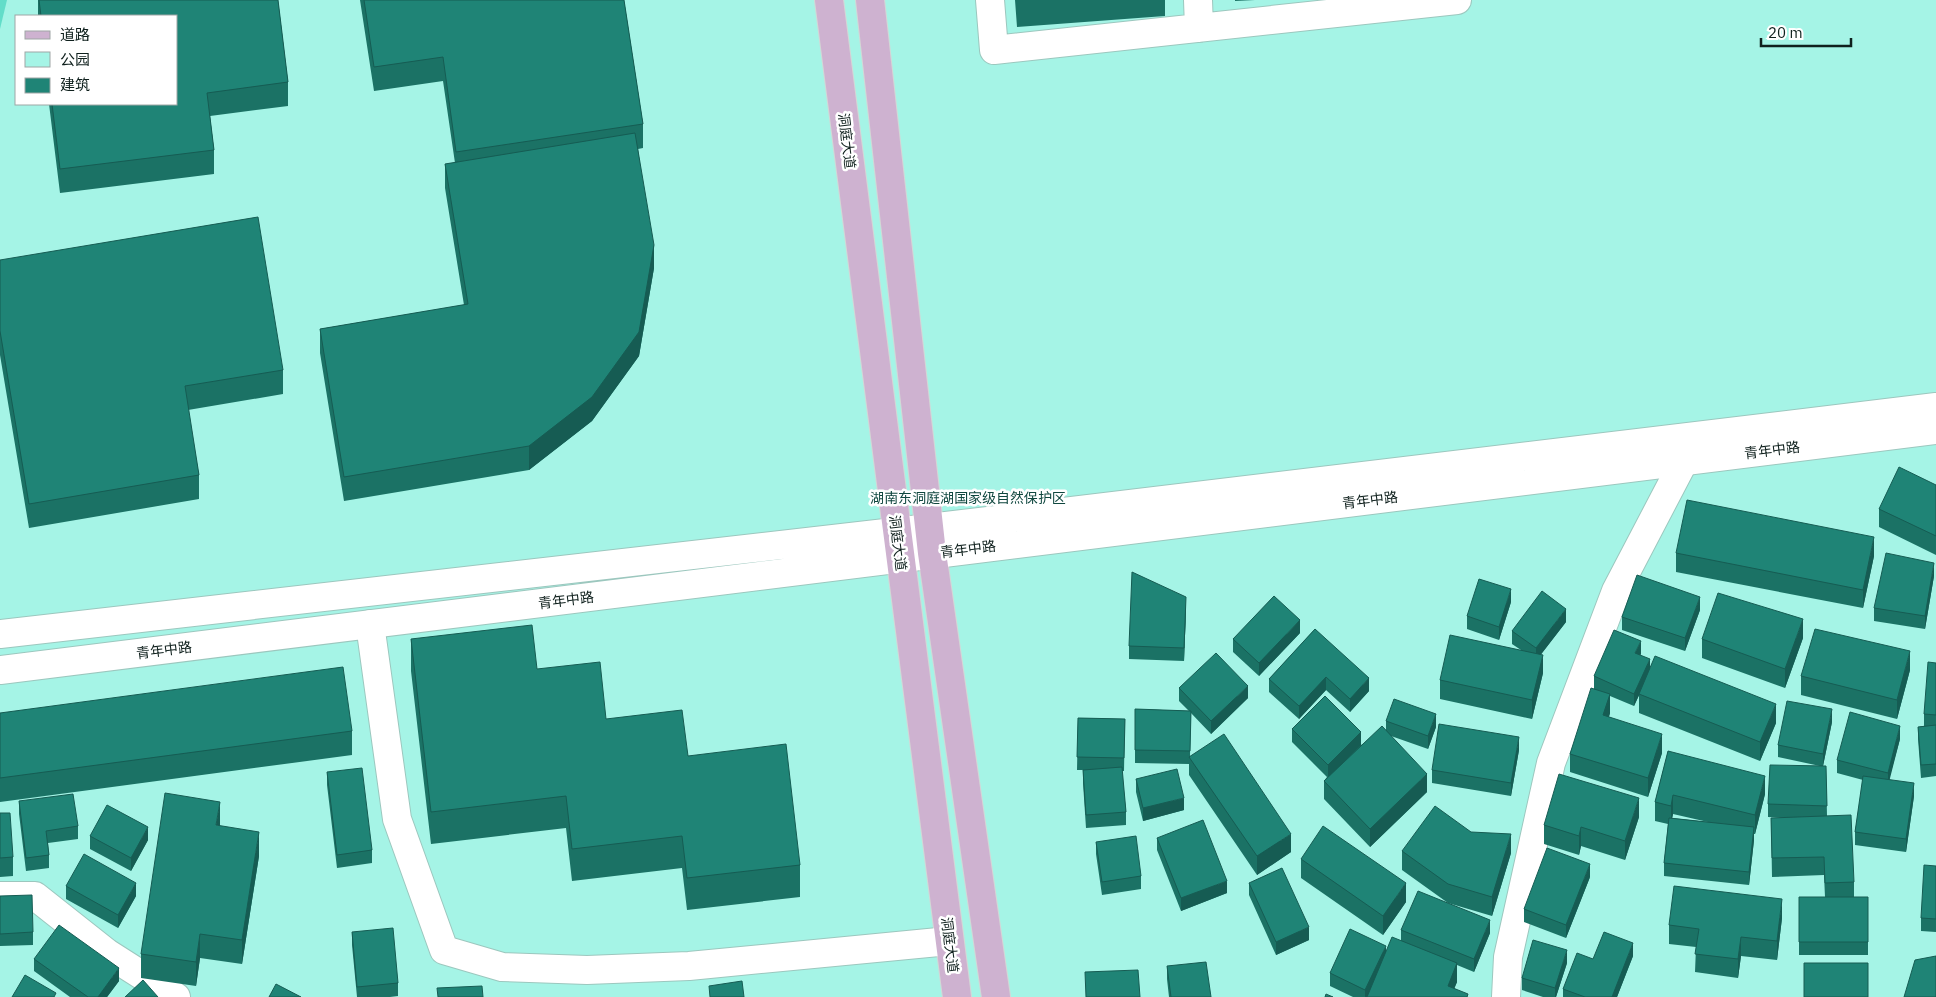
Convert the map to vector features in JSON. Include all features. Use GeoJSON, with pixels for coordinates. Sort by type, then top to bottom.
{"type":"FeatureCollection","features":[{"type":"Feature","properties":{"kind":"main road","name":"洞庭大道"},"geometry":{"type":"LineString","coordinates":[[829,0],[957,997]]}},
{"type":"Feature","properties":{"kind":"main road"},"geometry":{"type":"LineString","coordinates":[[870,0],[931,540],[996,997]]}},
{"type":"Feature","properties":{"kind":"main road"},"geometry":{"type":"LineString","coordinates":[[990,0],[994,50],[1457,0]]}},
{"type":"Feature","properties":{"kind":"main road"},"geometry":{"type":"LineString","coordinates":[[1198,0],[1199,28]]}},
{"type":"Feature","properties":{"kind":"main road"},"geometry":{"type":"LineString","coordinates":[[931,540],[1936,407]]}},
{"type":"Feature","properties":{"kind":"main road","name":"青年中路"},"geometry":{"type":"LineString","coordinates":[[0,634],[897,531],[931,540],[1684,461],[1936,430]]}},
{"type":"Feature","properties":{"kind":"main road"},"geometry":{"type":"LineString","coordinates":[[1506,997],[1508,957],[1551,763],[1616,590],[1684,461]]}},
{"type":"Feature","properties":{"kind":"main road","name":"青年中路"},"geometry":{"type":"LineString","coordinates":[[0,670],[900,559],[931,540]]}},
{"type":"Feature","properties":{"kind":"main road"},"geometry":{"type":"LineString","coordinates":[[370,624],[396,819],[444,950],[502,967],[587,970],[689,966],[949,942]]}},
{"type":"Feature","properties":{"kind":"main road"},"geometry":{"type":"LineString","coordinates":[[0,896],[36,896],[107,953],[176,997]]}},
{"type":"Feature","properties":{"kind":"green space","name":"湖南东洞庭湖国家级自然保护区"},"geometry":{"type":"Polygon","coordinates":[[[0,0],[1936,0],[1936,997],[0,997],[0,0]]]}},
{"type":"Feature","properties":{"kind":"green space"},"geometry":{"type":"Polygon","coordinates":[[[0,0],[7,0],[0,29],[0,0]]]}},
{"type":"Feature","properties":{"kind":"building"},"geometry":{"type":"Polygon","coordinates":[[[39,0],[278,0],[288,82],[207,93],[214,150],[60,169],[52,105],[178,105],[178,15],[41,15],[39,0]]]}},
{"type":"Feature","properties":{"kind":"building"},"geometry":{"type":"Polygon","coordinates":[[[364,0],[624,0],[643,124],[456,152],[443,57],[374,67],[364,0]]]}},
{"type":"Feature","properties":{"kind":"building"},"geometry":{"type":"Polygon","coordinates":[[[635,133],[654,245],[639,332],[592,397],[529,446],[344,477],[320,329],[468,304],[445,164],[635,133]]]}},
{"type":"Feature","properties":{"kind":"building"},"geometry":{"type":"Polygon","coordinates":[[[258,217],[283,370],[185,386],[199,475],[29,504],[0,331],[0,260],[258,217]]]}},
{"type":"Feature","properties":{"kind":"building"},"geometry":{"type":"Polygon","coordinates":[[[1899,467],[1936,485],[1936,536],[1879,509],[1899,467]]]}},
{"type":"Feature","properties":{"kind":"building"},"geometry":{"type":"Polygon","coordinates":[[[1687,500],[1874,537],[1863,590],[1676,553],[1687,500]]]}},
{"type":"Feature","properties":{"kind":"building"},"geometry":{"type":"Polygon","coordinates":[[[1886,553],[1934,563],[1925,616],[1874,608],[1886,553]]]}},
{"type":"Feature","properties":{"kind":"building"},"geometry":{"type":"Polygon","coordinates":[[[1132,572],[1186,597],[1184,648],[1129,646],[1132,572]]]}},
{"type":"Feature","properties":{"kind":"building"},"geometry":{"type":"Polygon","coordinates":[[[1637,575],[1700,597],[1685,638],[1622,617],[1637,575]]]}},
{"type":"Feature","properties":{"kind":"building"},"geometry":{"type":"Polygon","coordinates":[[[1479,579],[1511,589],[1499,627],[1467,616],[1479,579]]]}},
{"type":"Feature","properties":{"kind":"building"},"geometry":{"type":"Polygon","coordinates":[[[1542,591],[1566,609],[1536,648],[1512,631],[1542,591]]]}},
{"type":"Feature","properties":{"kind":"building"},"geometry":{"type":"Polygon","coordinates":[[[1718,593],[1803,619],[1785,669],[1702,639],[1718,593]]]}},
{"type":"Feature","properties":{"kind":"building"},"geometry":{"type":"Polygon","coordinates":[[[1274,596],[1300,620],[1259,663],[1233,639],[1274,596]]]}},
{"type":"Feature","properties":{"kind":"building"},"geometry":{"type":"Polygon","coordinates":[[[532,625],[537,669],[600,662],[606,719],[682,710],[688,756],[786,744],[800,865],[687,878],[682,836],[572,849],[566,796],[431,812],[411,639],[532,625]]]}},
{"type":"Feature","properties":{"kind":"building"},"geometry":{"type":"Polygon","coordinates":[[[1315,629],[1369,678],[1350,699],[1326,677],[1299,706],[1269,679],[1315,629]]]}},
{"type":"Feature","properties":{"kind":"building"},"geometry":{"type":"Polygon","coordinates":[[[1815,629],[1910,651],[1897,700],[1801,676],[1815,629]]]}},
{"type":"Feature","properties":{"kind":"building"},"geometry":{"type":"Polygon","coordinates":[[[1614,630],[1641,641],[1635,653],[1650,659],[1634,694],[1594,676],[1614,630]]]}},
{"type":"Feature","properties":{"kind":"building"},"geometry":{"type":"Polygon","coordinates":[[[1450,635],[1543,655],[1532,700],[1440,680],[1450,635]]]}},
{"type":"Feature","properties":{"kind":"building"},"geometry":{"type":"Polygon","coordinates":[[[1216,653],[1248,686],[1211,721],[1179,688],[1216,653]]]}},
{"type":"Feature","properties":{"kind":"building"},"geometry":{"type":"Polygon","coordinates":[[[1655,656],[1776,704],[1760,742],[1639,694],[1655,656]]]}},
{"type":"Feature","properties":{"kind":"building"},"geometry":{"type":"Polygon","coordinates":[[[1928,662],[1936,663],[1936,715],[1924,714],[1928,662]]]}},
{"type":"Feature","properties":{"kind":"building"},"geometry":{"type":"Polygon","coordinates":[[[343,667],[352,731],[0,778],[0,713],[343,667]]]}},
{"type":"Feature","properties":{"kind":"building"},"geometry":{"type":"Polygon","coordinates":[[[1591,688],[1610,694],[1603,715],[1662,734],[1648,778],[1570,754],[1591,688]]]}},
{"type":"Feature","properties":{"kind":"building"},"geometry":{"type":"Polygon","coordinates":[[[1325,696],[1361,732],[1328,765],[1292,729],[1325,696]]]}},
{"type":"Feature","properties":{"kind":"building"},"geometry":{"type":"Polygon","coordinates":[[[1394,699],[1436,714],[1428,736],[1386,721],[1394,699]]]}},
{"type":"Feature","properties":{"kind":"building"},"geometry":{"type":"Polygon","coordinates":[[[1787,701],[1832,709],[1823,754],[1778,745],[1787,701]]]}},
{"type":"Feature","properties":{"kind":"building"},"geometry":{"type":"Polygon","coordinates":[[[1135,709],[1191,711],[1190,751],[1135,750],[1135,709]]]}},
{"type":"Feature","properties":{"kind":"building"},"geometry":{"type":"Polygon","coordinates":[[[1850,712],[1900,726],[1888,773],[1837,760],[1850,712]]]}},
{"type":"Feature","properties":{"kind":"building"},"geometry":{"type":"Polygon","coordinates":[[[1078,718],[1125,719],[1124,758],[1077,757],[1078,718]]]}},
{"type":"Feature","properties":{"kind":"building"},"geometry":{"type":"Polygon","coordinates":[[[1439,724],[1519,737],[1511,783],[1432,770],[1439,724]]]}},
{"type":"Feature","properties":{"kind":"building"},"geometry":{"type":"Polygon","coordinates":[[[1936,725],[1936,764],[1921,765],[1918,727],[1936,725]]]}},
{"type":"Feature","properties":{"kind":"building"},"geometry":{"type":"Polygon","coordinates":[[[1382,726],[1427,774],[1370,829],[1324,781],[1382,726]]]}},
{"type":"Feature","properties":{"kind":"building"},"geometry":{"type":"Polygon","coordinates":[[[1224,734],[1291,834],[1257,856],[1189,757],[1224,734]]]}},
{"type":"Feature","properties":{"kind":"building"},"geometry":{"type":"Polygon","coordinates":[[[1668,751],[1765,776],[1755,815],[1673,795],[1671,806],[1655,802],[1668,751]]]}},
{"type":"Feature","properties":{"kind":"building"},"geometry":{"type":"Polygon","coordinates":[[[1770,765],[1826,766],[1827,806],[1768,804],[1770,765]]]}},
{"type":"Feature","properties":{"kind":"building"},"geometry":{"type":"Polygon","coordinates":[[[1122,767],[1126,812],[1086,815],[1083,770],[1122,767]]]}},
{"type":"Feature","properties":{"kind":"building"},"geometry":{"type":"Polygon","coordinates":[[[362,768],[372,850],[337,855],[327,772],[362,768]]]}},
{"type":"Feature","properties":{"kind":"building"},"geometry":{"type":"Polygon","coordinates":[[[1177,769],[1184,798],[1143,808],[1136,779],[1177,769]]]}},
{"type":"Feature","properties":{"kind":"building"},"geometry":{"type":"Polygon","coordinates":[[[1559,774],[1639,798],[1625,841],[1581,827],[1579,836],[1544,825],[1559,774]]]}},
{"type":"Feature","properties":{"kind":"building"},"geometry":{"type":"Polygon","coordinates":[[[1863,776],[1914,783],[1906,839],[1855,832],[1863,776]]]}},
{"type":"Feature","properties":{"kind":"building"},"geometry":{"type":"Polygon","coordinates":[[[165,793],[220,802],[216,825],[259,832],[242,940],[200,934],[196,962],[141,954],[165,793]]]}},
{"type":"Feature","properties":{"kind":"building"},"geometry":{"type":"Polygon","coordinates":[[[73,794],[78,826],[46,831],[49,855],[26,858],[19,801],[73,794]]]}},
{"type":"Feature","properties":{"kind":"building"},"geometry":{"type":"Polygon","coordinates":[[[107,805],[148,827],[131,858],[90,836],[107,805]]]}},
{"type":"Feature","properties":{"kind":"building"},"geometry":{"type":"Polygon","coordinates":[[[1435,806],[1471,832],[1511,834],[1492,897],[1448,884],[1402,851],[1435,806]]]}},
{"type":"Feature","properties":{"kind":"building"},"geometry":{"type":"Polygon","coordinates":[[[0,813],[10,813],[13,857],[0,858],[0,813]]]}},
{"type":"Feature","properties":{"kind":"building"},"geometry":{"type":"Polygon","coordinates":[[[1851,815],[1854,882],[1825,883],[1824,857],[1772,858],[1771,818],[1851,815]]]}},
{"type":"Feature","properties":{"kind":"building"},"geometry":{"type":"Polygon","coordinates":[[[1669,818],[1754,827],[1749,872],[1664,863],[1669,818]]]}},
{"type":"Feature","properties":{"kind":"building"},"geometry":{"type":"Polygon","coordinates":[[[1203,820],[1227,881],[1181,898],[1157,838],[1203,820]]]}},
{"type":"Feature","properties":{"kind":"building"},"geometry":{"type":"Polygon","coordinates":[[[1323,826],[1406,883],[1383,916],[1301,859],[1323,826]]]}},
{"type":"Feature","properties":{"kind":"building"},"geometry":{"type":"Polygon","coordinates":[[[1136,836],[1141,876],[1102,882],[1096,842],[1136,836]]]}},
{"type":"Feature","properties":{"kind":"building"},"geometry":{"type":"Polygon","coordinates":[[[1547,848],[1590,864],[1566,925],[1524,909],[1547,848]]]}},
{"type":"Feature","properties":{"kind":"building"},"geometry":{"type":"Polygon","coordinates":[[[84,854],[136,883],[118,915],[66,886],[84,854]]]}},
{"type":"Feature","properties":{"kind":"building"},"geometry":{"type":"Polygon","coordinates":[[[1924,865],[1936,866],[1936,919],[1921,918],[1924,865]]]}},
{"type":"Feature","properties":{"kind":"building"},"geometry":{"type":"Polygon","coordinates":[[[1282,868],[1309,927],[1276,942],[1249,883],[1282,868]]]}},
{"type":"Feature","properties":{"kind":"building"},"geometry":{"type":"Polygon","coordinates":[[[1674,886],[1782,899],[1777,941],[1741,937],[1738,959],[1695,954],[1699,929],[1669,925],[1674,886]]]}},
{"type":"Feature","properties":{"kind":"building"},"geometry":{"type":"Polygon","coordinates":[[[1418,891],[1490,920],[1474,959],[1401,930],[1418,891]]]}},
{"type":"Feature","properties":{"kind":"building"},"geometry":{"type":"Polygon","coordinates":[[[32,895],[33,932],[0,934],[0,896],[32,895]]]}},
{"type":"Feature","properties":{"kind":"building"},"geometry":{"type":"Polygon","coordinates":[[[1799,897],[1868,897],[1868,942],[1799,942],[1799,897]]]}},
{"type":"Feature","properties":{"kind":"building"},"geometry":{"type":"Polygon","coordinates":[[[59,925],[119,968],[98,997],[88,997],[34,959],[59,925]]]}},
{"type":"Feature","properties":{"kind":"building"},"geometry":{"type":"Polygon","coordinates":[[[393,928],[398,983],[357,987],[352,932],[393,928]]]}},
{"type":"Feature","properties":{"kind":"building"},"geometry":{"type":"Polygon","coordinates":[[[1350,929],[1386,946],[1365,990],[1330,973],[1350,929]]]}},
{"type":"Feature","properties":{"kind":"building"},"geometry":{"type":"Polygon","coordinates":[[[1604,932],[1633,943],[1612,997],[1585,997],[1563,989],[1577,953],[1593,959],[1604,932]]]}},
{"type":"Feature","properties":{"kind":"building"},"geometry":{"type":"Polygon","coordinates":[[[1392,937],[1457,963],[1448,986],[1468,994],[1467,997],[1367,997],[1392,937]]]}},
{"type":"Feature","properties":{"kind":"building"},"geometry":{"type":"Polygon","coordinates":[[[1533,940],[1567,950],[1555,988],[1522,978],[1533,940]]]}},
{"type":"Feature","properties":{"kind":"building"},"geometry":{"type":"Polygon","coordinates":[[[1936,956],[1936,997],[1904,997],[1915,960],[1936,956]]]}},
{"type":"Feature","properties":{"kind":"building"},"geometry":{"type":"Polygon","coordinates":[[[1206,962],[1211,997],[1171,997],[1167,966],[1206,962]]]}},
{"type":"Feature","properties":{"kind":"building"},"geometry":{"type":"Polygon","coordinates":[[[1804,963],[1868,963],[1868,997],[1804,997],[1804,963]]]}},
{"type":"Feature","properties":{"kind":"building"},"geometry":{"type":"Polygon","coordinates":[[[1138,970],[1140,997],[1086,997],[1085,972],[1138,970]]]}},
{"type":"Feature","properties":{"kind":"building"},"geometry":{"type":"Polygon","coordinates":[[[25,975],[56,993],[54,997],[12,997],[25,975]]]}},
{"type":"Feature","properties":{"kind":"building"},"geometry":{"type":"Polygon","coordinates":[[[143,980],[158,997],[125,997],[143,980]]]}},
{"type":"Feature","properties":{"kind":"building"},"geometry":{"type":"Polygon","coordinates":[[[742,981],[744,997],[710,997],[709,986],[742,981]]]}},
{"type":"Feature","properties":{"kind":"building"},"geometry":{"type":"Polygon","coordinates":[[[276,984],[301,997],[269,997],[276,984]]]}},
{"type":"Feature","properties":{"kind":"building"},"geometry":{"type":"Polygon","coordinates":[[[482,986],[483,997],[438,997],[437,988],[482,986]]]}}]}
